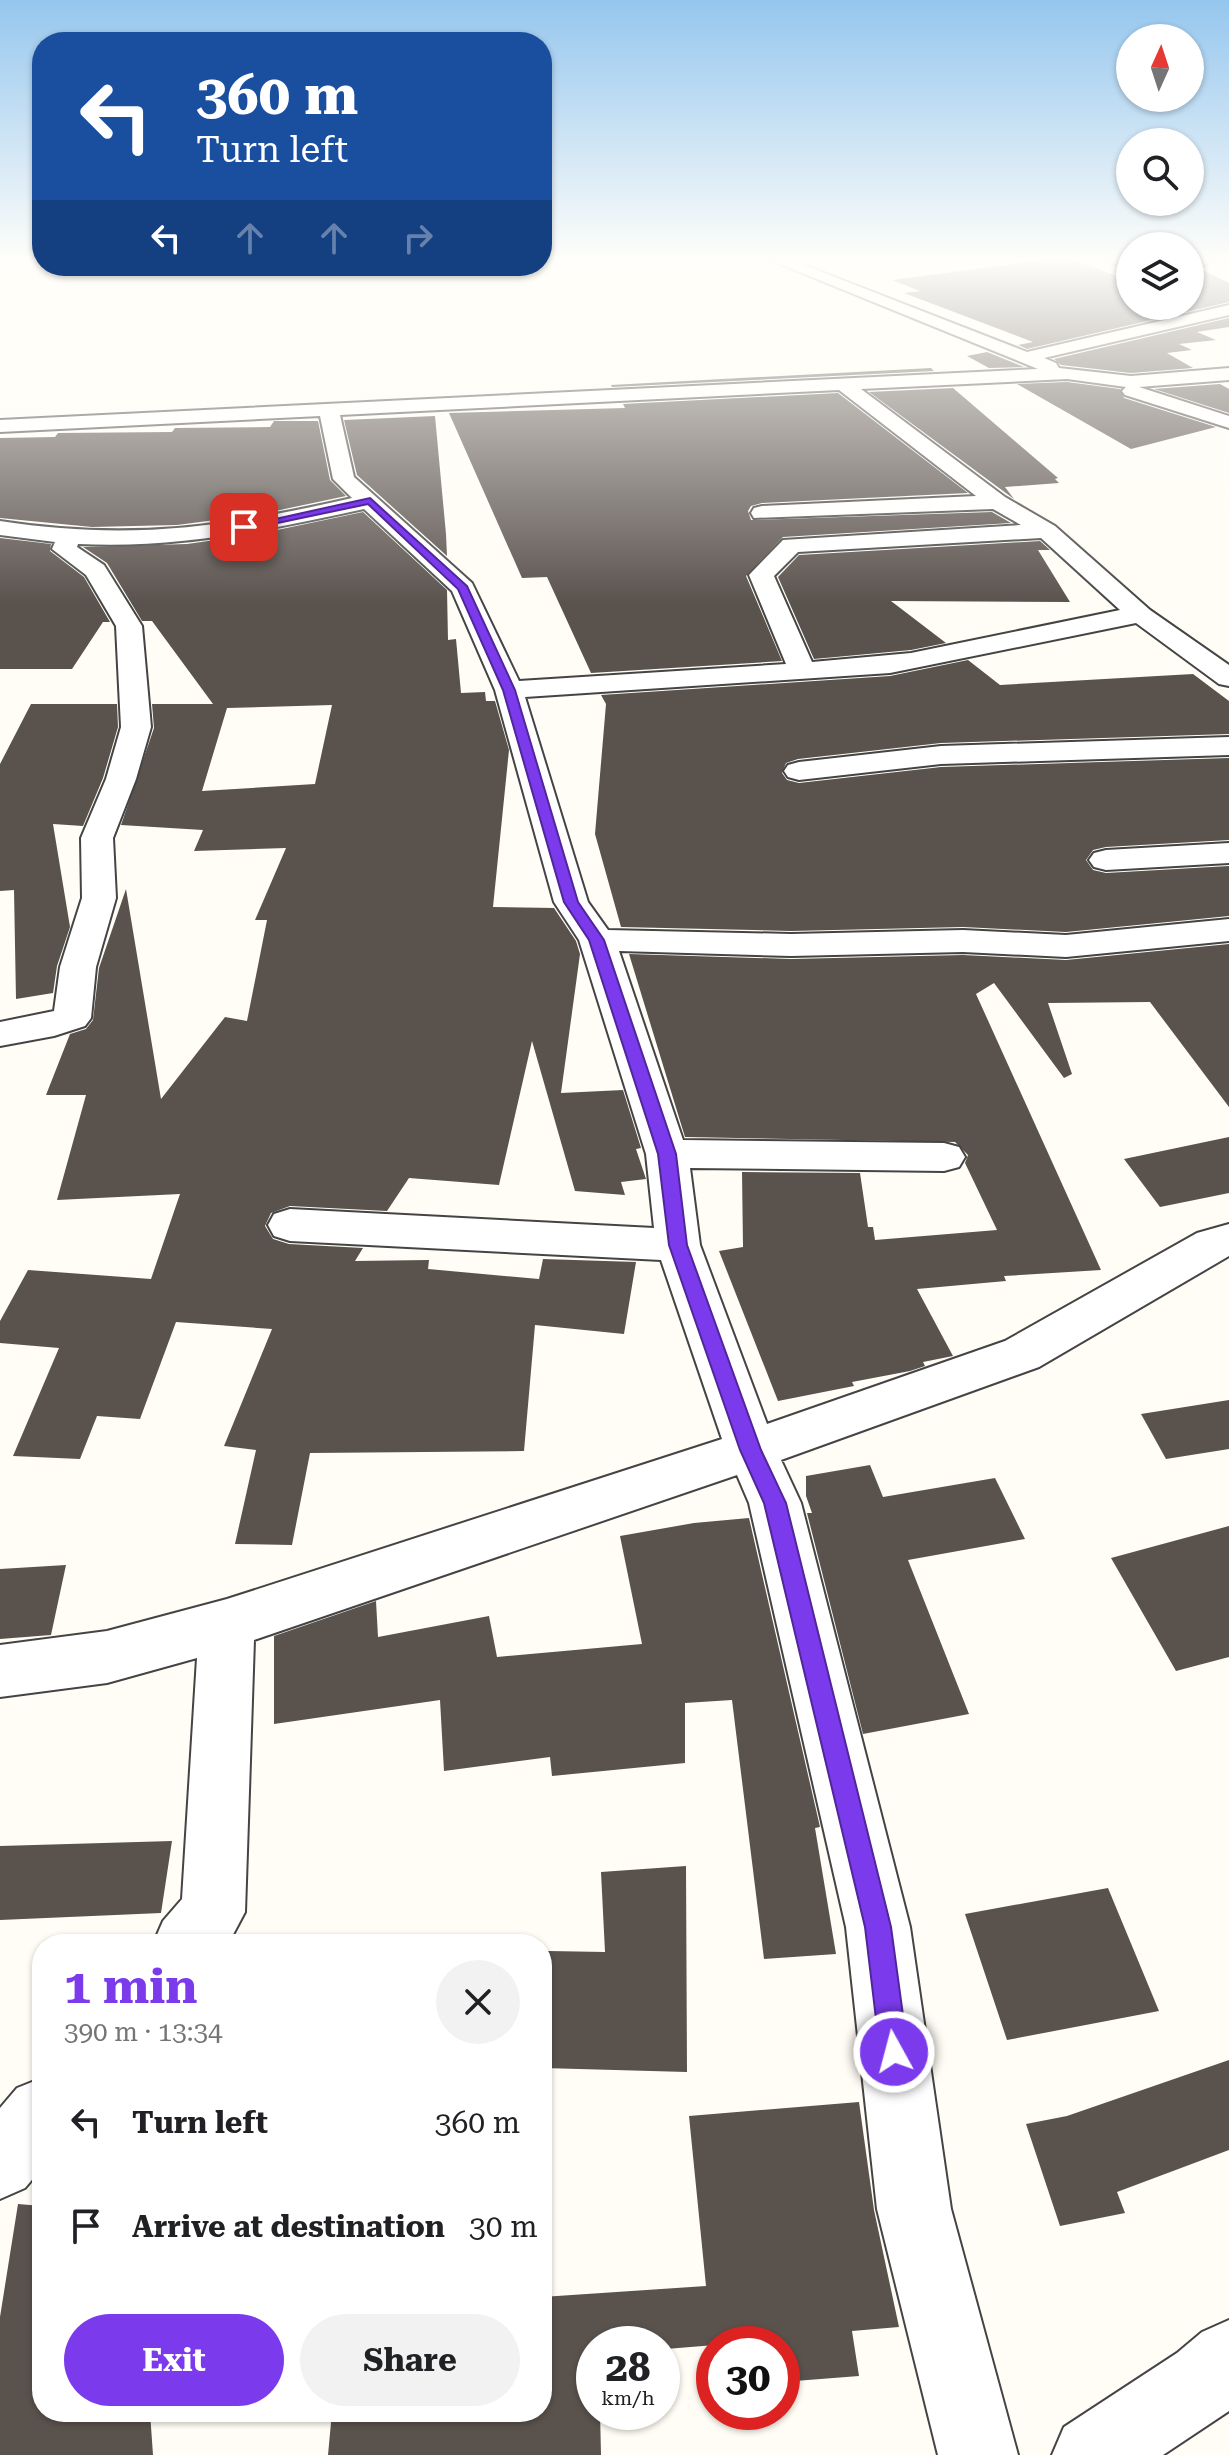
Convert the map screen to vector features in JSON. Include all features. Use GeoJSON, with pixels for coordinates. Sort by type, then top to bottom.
{"type":"FeatureCollection","features":[{"type":"Feature","properties":{"kind":"street"},"geometry":{"type":"LineString","coordinates":[[0,426],[1038,375]]}},
{"type":"Feature","properties":{"kind":"street"},"geometry":{"type":"LineString","coordinates":[[1073,375],[1175,403],[1229,422]]}},
{"type":"Feature","properties":{"kind":"street"},"geometry":{"type":"LineString","coordinates":[[1078,375],[1131,382],[1222,375]]}},
{"type":"Feature","properties":{"kind":"street"},"geometry":{"type":"LineString","coordinates":[[844,385],[997,502],[1047,531],[1141,615],[1229,678]]}},
{"type":"Feature","properties":{"kind":"street"},"geometry":{"type":"LineString","coordinates":[[329,410],[344,479],[463,588],[509,690],[571,902],[597,940],[667,1154],[678,1245],[751,1450],[775,1503],[878,1927],[914,2209],[978,2455]]}},
{"type":"Feature","properties":{"kind":"street"},"geometry":{"type":"LineString","coordinates":[[0,528],[69,537],[214,533],[370,501]]}},
{"type":"Feature","properties":{"kind":"street"},"geometry":{"type":"LineString","coordinates":[[762,513],[997,502]]}},
{"type":"Feature","properties":{"kind":"street"},"geometry":{"type":"LineString","coordinates":[[803,672],[761,575],[791,545],[1047,531]]}},
{"type":"Feature","properties":{"kind":"street"},"geometry":{"type":"LineString","coordinates":[[0,1034],[41,1028],[72,1018],[78,967],[99,898],[97,838],[121,779],[136,727],[129,626],[95,570],[64,549],[69,537]]}},
{"type":"Feature","properties":{"kind":"street"},"geometry":{"type":"LineString","coordinates":[[509,690],[890,665],[1077,627],[1103,618],[1141,615]]}},
{"type":"Feature","properties":{"kind":"street"},"geometry":{"type":"LineString","coordinates":[[799,771],[941,755],[1229,746]]}},
{"type":"Feature","properties":{"kind":"street"},"geometry":{"type":"LineString","coordinates":[[1106,860],[1229,853]]}},
{"type":"Feature","properties":{"kind":"street"},"geometry":{"type":"LineString","coordinates":[[597,940],[791,945],[963,941],[1066,946],[1229,930]]}},
{"type":"Feature","properties":{"kind":"street"},"geometry":{"type":"LineString","coordinates":[[667,1154],[944,1157]]}},
{"type":"Feature","properties":{"kind":"street"},"geometry":{"type":"LineString","coordinates":[[290,1225],[678,1245]]}},
{"type":"Feature","properties":{"kind":"street"},"geometry":{"type":"LineString","coordinates":[[0,1671],[107,1657],[227,1624],[751,1450],[1022,1354],[1213,1244],[1229,1240]]}},
{"type":"Feature","properties":{"kind":"street"},"geometry":{"type":"LineString","coordinates":[[194,1934],[213,1912],[227,1624]]}},
{"type":"Feature","properties":{"kind":"street"},"geometry":{"type":"LineString","coordinates":[[0,2163],[32,2125]]}},
{"type":"Feature","properties":{"kind":"street"},"geometry":{"type":"LineString","coordinates":[[1092,2455],[1205,2381],[1229,2359]]}},
{"type":"Feature","properties":{"kind":"building"},"geometry":{"type":"Polygon","coordinates":[[[807,375],[862,375],[612,387],[807,375]]]}},
{"type":"Feature","properties":{"kind":"building"},"geometry":{"type":"Polygon","coordinates":[[[1067,382],[1120,389],[1124,398],[1216,427],[1131,449],[1017,384],[1067,382]]]}},
{"type":"Feature","properties":{"kind":"building"},"geometry":{"type":"Polygon","coordinates":[[[1220,384],[1229,389],[1229,413],[1154,389],[1220,384]]]}},
{"type":"Feature","properties":{"kind":"building"},"geometry":{"type":"Polygon","coordinates":[[[953,388],[1058,478],[1055,479],[1059,483],[1005,487],[1014,499],[869,392],[953,388]]]}},
{"type":"Feature","properties":{"kind":"building"},"geometry":{"type":"Polygon","coordinates":[[[838,393],[968,493],[762,503],[751,506],[748,511],[751,520],[992,512],[1011,523],[783,537],[746,576],[782,661],[591,673],[547,577],[522,578],[449,413],[625,408],[623,404],[838,393]]]}},
{"type":"Feature","properties":{"kind":"building"},"geometry":{"type":"Polygon","coordinates":[[[435,416],[447,556],[357,475],[344,420],[435,416]]]}},
{"type":"Feature","properties":{"kind":"building"},"geometry":{"type":"Polygon","coordinates":[[[274,421],[318,421],[330,480],[346,496],[261,514],[177,525],[92,527],[0,518],[0,438],[55,437],[58,433],[172,432],[175,428],[270,427],[274,421]]]}},
{"type":"Feature","properties":{"kind":"building"},"geometry":{"type":"Polygon","coordinates":[[[363,512],[447,590],[448,640],[456,639],[461,693],[485,692],[486,701],[495,701],[509,750],[493,907],[554,908],[576,941],[580,954],[561,1093],[623,1090],[641,1148],[636,1149],[646,1179],[621,1182],[625,1195],[575,1191],[532,1041],[499,1185],[409,1178],[387,1211],[290,1206],[271,1213],[265,1226],[273,1239],[289,1244],[363,1248],[355,1261],[429,1260],[428,1269],[539,1279],[543,1259],[636,1262],[624,1334],[535,1325],[524,1451],[310,1453],[292,1545],[235,1544],[256,1450],[224,1446],[272,1329],[176,1322],[140,1419],[97,1416],[80,1459],[13,1456],[59,1348],[0,1343],[0,1321],[28,1270],[151,1279],[180,1194],[57,1200],[86,1095],[46,1095],[70,1034],[86,1029],[93,1020],[99,968],[126,889],[161,1099],[225,1017],[247,1021],[267,920],[255,920],[286,848],[194,851],[203,830],[121,825],[154,728],[152,704],[213,704],[152,621],[142,621],[107,563],[83,547],[187,544],[258,534],[363,512]],[[332,705],[227,708],[202,791],[315,784],[332,705]]]}},
{"type":"Feature","properties":{"kind":"building"},"geometry":{"type":"Polygon","coordinates":[[[0,538],[51,544],[50,551],[84,577],[110,622],[103,622],[72,669],[0,669],[0,538]]]}},
{"type":"Feature","properties":{"kind":"building"},"geometry":{"type":"Polygon","coordinates":[[[1040,541],[1050,550],[1038,550],[1070,602],[891,601],[946,643],[911,650],[814,659],[778,577],[799,555],[1040,541]]]}},
{"type":"Feature","properties":{"kind":"building"},"geometry":{"type":"Polygon","coordinates":[[[968,660],[1000,685],[1193,674],[1229,701],[1229,734],[941,743],[798,759],[786,763],[782,773],[787,780],[799,783],[941,767],[1229,758],[1229,840],[1106,847],[1093,850],[1086,860],[1093,870],[1106,873],[1229,866],[1229,916],[1066,932],[963,927],[791,931],[621,927],[595,834],[606,704],[601,695],[890,676],[968,660]]]}},
{"type":"Feature","properties":{"kind":"building"},"geometry":{"type":"Polygon","coordinates":[[[31,704],[117,704],[118,727],[103,778],[83,826],[53,824],[70,927],[57,966],[53,993],[16,999],[14,890],[0,891],[0,764],[31,704]]]}},
{"type":"Feature","properties":{"kind":"building"},"geometry":{"type":"Polygon","coordinates":[[[1229,944],[1229,1107],[1150,1002],[1048,1003],[1072,1074],[1064,1078],[994,983],[976,994],[1101,1270],[1004,1276],[1006,1281],[917,1289],[953,1356],[923,1362],[925,1366],[910,1371],[852,1382],[854,1386],[778,1401],[719,1251],[743,1247],[742,1172],[860,1173],[868,1227],[873,1227],[875,1240],[997,1230],[965,1163],[968,1155],[955,1142],[685,1137],[629,954],[791,959],[963,955],[1066,960],[1229,944]]]}},
{"type":"Feature","properties":{"kind":"building"},"geometry":{"type":"Polygon","coordinates":[[[1229,1137],[1229,1193],[1160,1207],[1124,1159],[1229,1137]]]}},
{"type":"Feature","properties":{"kind":"building"},"geometry":{"type":"Polygon","coordinates":[[[1229,1400],[1229,1449],[1166,1459],[1141,1414],[1229,1400]]]}},
{"type":"Feature","properties":{"kind":"building"},"geometry":{"type":"Polygon","coordinates":[[[870,1465],[883,1497],[995,1478],[1025,1539],[908,1560],[969,1714],[863,1734],[807,1513],[812,1513],[806,1496],[806,1476],[870,1465]]]}},
{"type":"Feature","properties":{"kind":"building"},"geometry":{"type":"Polygon","coordinates":[[[749,1518],[820,1827],[815,1828],[836,1954],[764,1959],[732,1700],[685,1703],[685,1763],[552,1776],[550,1757],[444,1771],[440,1700],[274,1724],[274,1636],[376,1601],[378,1637],[489,1616],[497,1657],[642,1644],[620,1536],[694,1523],[749,1518]]]}},
{"type":"Feature","properties":{"kind":"building"},"geometry":{"type":"Polygon","coordinates":[[[1229,1526],[1229,1657],[1176,1671],[1111,1558],[1229,1526]]]}},
{"type":"Feature","properties":{"kind":"building"},"geometry":{"type":"Polygon","coordinates":[[[66,1565],[51,1635],[0,1639],[0,1569],[66,1565]]]}},
{"type":"Feature","properties":{"kind":"building"},"geometry":{"type":"Polygon","coordinates":[[[172,1841],[161,1913],[0,1920],[0,1846],[172,1841]]]}},
{"type":"Feature","properties":{"kind":"building"},"geometry":{"type":"Polygon","coordinates":[[[686,1866],[687,2072],[552,2068],[552,1951],[605,1952],[601,1872],[686,1866]]]}},
{"type":"Feature","properties":{"kind":"building"},"geometry":{"type":"Polygon","coordinates":[[[1108,1888],[1159,2011],[1007,2040],[965,1914],[1108,1888]]]}},
{"type":"Feature","properties":{"kind":"building"},"geometry":{"type":"Polygon","coordinates":[[[1229,2060],[1229,2150],[1117,2192],[1125,2213],[1060,2226],[1026,2124],[1067,2116],[1229,2060]]]}},
{"type":"Feature","properties":{"kind":"building"},"geometry":{"type":"Polygon","coordinates":[[[859,2102],[874,2210],[899,2327],[852,2331],[859,2376],[800,2381],[800,2326],[696,2326],[696,2347],[680,2348],[680,2326],[576,2326],[576,2430],[600,2430],[601,2455],[328,2455],[331,2422],[552,2422],[552,2296],[706,2286],[689,2116],[859,2102]]]}},
{"type":"Feature","properties":{"kind":"building"},"geometry":{"type":"Polygon","coordinates":[[[18,2204],[32,2205],[32,2422],[151,2422],[153,2455],[0,2455],[0,2317],[18,2204]]]}},
{"type":"Feature","properties":{"kind":"route"},"geometry":{"type":"LineString","coordinates":[[244,527],[370,501],[463,588],[509,690],[571,902],[597,940],[667,1154],[678,1245],[751,1450],[775,1503],[878,1927],[894,2052]]}}]}
